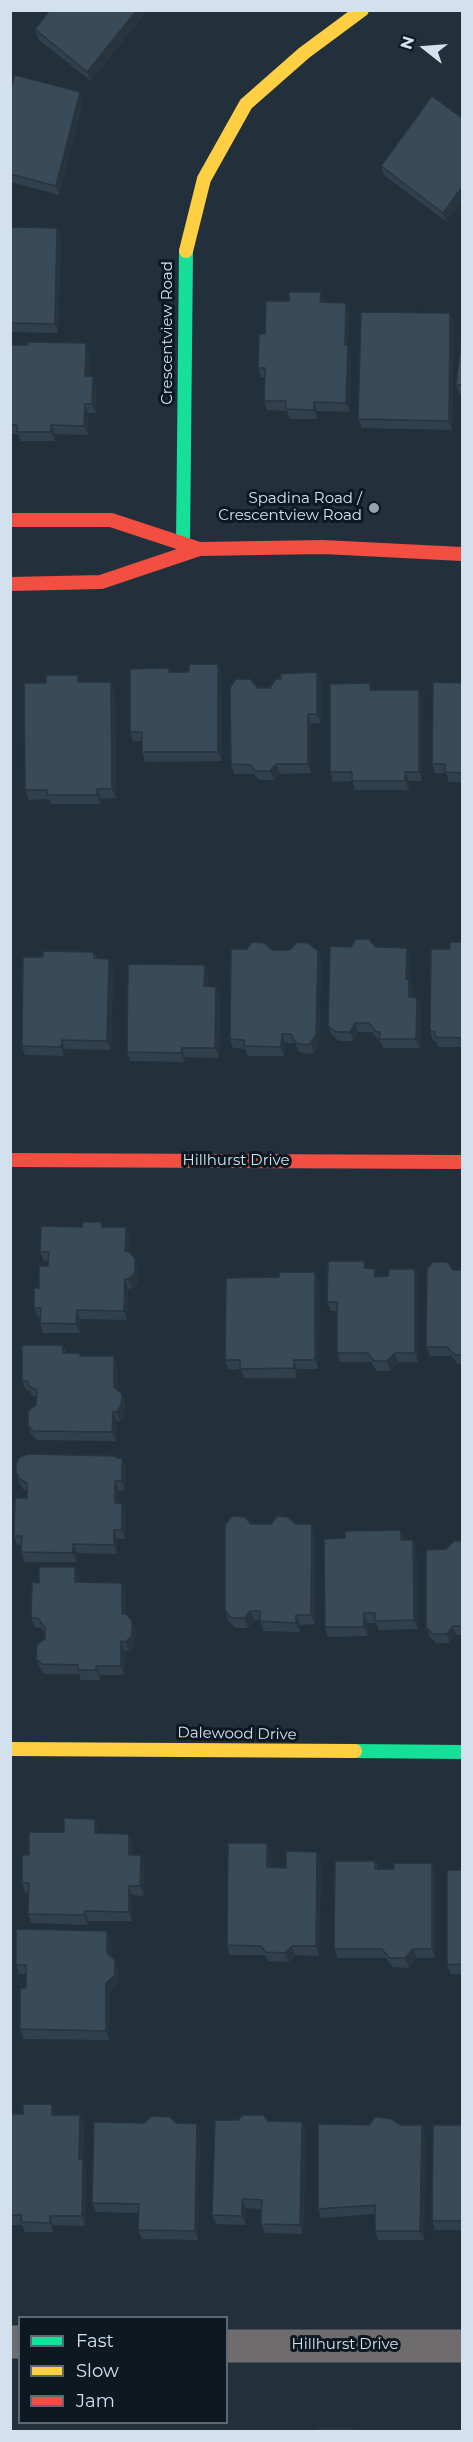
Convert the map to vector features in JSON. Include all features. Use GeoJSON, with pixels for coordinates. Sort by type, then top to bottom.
{"type":"FeatureCollection","features":[{"type":"Feature","properties":{"kind":"street","name":"Crescentview Road"},"geometry":{"type":"LineString","coordinates":[[183,544],[185,255],[204,179],[246,104],[304,53],[362,10]]}},
{"type":"Feature","properties":{"kind":"street"},"geometry":{"type":"LineString","coordinates":[[10,520],[111,520],[199,549]]}},
{"type":"Feature","properties":{"kind":"street"},"geometry":{"type":"LineString","coordinates":[[10,584],[101,582],[199,549],[323,547],[462,554]]}},
{"type":"Feature","properties":{"kind":"street","name":"Hillhurst Drive"},"geometry":{"type":"LineString","coordinates":[[10,1160],[462,1162]]}},
{"type":"Feature","properties":{"kind":"street","name":"Dalewood Drive"},"geometry":{"type":"LineString","coordinates":[[10,1749],[462,1752]]}},
{"type":"Feature","properties":{"kind":"street","name":"Hillhurst Drive"},"geometry":{"type":"LineString","coordinates":[[228,2346],[462,2346]]}},
{"type":"Feature","properties":{"kind":"building"},"geometry":{"type":"Polygon","coordinates":[[[50,10],[137,10],[87,72],[35,29],[50,10]]]}},
{"type":"Feature","properties":{"kind":"building"},"geometry":{"type":"Polygon","coordinates":[[[15,75],[80,92],[56,186],[10,174],[10,91],[15,75]]]}},
{"type":"Feature","properties":{"kind":"building"},"geometry":{"type":"Polygon","coordinates":[[[432,96],[462,118],[462,187],[443,213],[381,166],[432,96]]]}},
{"type":"Feature","properties":{"kind":"building"},"geometry":{"type":"Polygon","coordinates":[[[10,227],[57,228],[55,324],[10,323],[10,227]]]}},
{"type":"Feature","properties":{"kind":"building"},"geometry":{"type":"Polygon","coordinates":[[[289,292],[321,292],[320,302],[346,303],[345,345],[348,345],[346,403],[314,402],[314,410],[286,409],[286,401],[264,401],[265,368],[258,368],[259,334],[265,334],[266,301],[289,301],[289,292]]]}},
{"type":"Feature","properties":{"kind":"building"},"geometry":{"type":"Polygon","coordinates":[[[361,312],[450,313],[449,421],[358,419],[361,312]]]}},
{"type":"Feature","properties":{"kind":"building"},"geometry":{"type":"Polygon","coordinates":[[[462,335],[462,385],[456,385],[462,335]]]}},
{"type":"Feature","properties":{"kind":"building"},"geometry":{"type":"Polygon","coordinates":[[[28,342],[86,343],[85,376],[93,376],[92,404],[85,404],[84,426],[51,425],[51,432],[17,432],[17,425],[10,425],[10,345],[28,345],[28,342]]]}},
{"type":"Feature","properties":{"kind":"building"},"geometry":{"type":"Polygon","coordinates":[[[189,664],[218,664],[218,752],[142,752],[142,732],[130,732],[130,669],[169,668],[169,672],[189,672],[189,664]]]}},
{"type":"Feature","properties":{"kind":"building"},"geometry":{"type":"Polygon","coordinates":[[[317,672],[317,714],[308,714],[308,764],[276,764],[270,771],[255,771],[251,765],[231,764],[230,688],[236,679],[250,679],[258,688],[270,688],[276,679],[281,679],[280,674],[317,672]]]}},
{"type":"Feature","properties":{"kind":"building"},"geometry":{"type":"Polygon","coordinates":[[[46,675],[78,675],[78,682],[111,682],[112,789],[97,789],[97,795],[47,795],[47,790],[25,790],[24,683],[46,683],[46,675]]]}},
{"type":"Feature","properties":{"kind":"building"},"geometry":{"type":"Polygon","coordinates":[[[433,682],[462,683],[462,773],[445,772],[445,764],[432,764],[433,682]]]}},
{"type":"Feature","properties":{"kind":"building"},"geometry":{"type":"Polygon","coordinates":[[[370,683],[370,690],[419,690],[419,772],[405,772],[405,781],[352,781],[352,772],[330,772],[330,684],[370,683]]]}},
{"type":"Feature","properties":{"kind":"building"},"geometry":{"type":"Polygon","coordinates":[[[356,939],[369,939],[376,947],[407,948],[406,979],[409,979],[409,997],[417,998],[416,1039],[379,1039],[380,1032],[376,1032],[369,1023],[355,1023],[350,1032],[336,1032],[328,1026],[330,946],[351,947],[356,939]]]}},
{"type":"Feature","properties":{"kind":"building"},"geometry":{"type":"Polygon","coordinates":[[[252,942],[265,943],[272,950],[290,950],[297,942],[308,943],[318,951],[316,1035],[311,1043],[306,1045],[296,1043],[291,1034],[282,1034],[281,1047],[244,1046],[244,1040],[230,1039],[231,949],[247,949],[252,942]]]}},
{"type":"Feature","properties":{"kind":"building"},"geometry":{"type":"Polygon","coordinates":[[[450,942],[462,942],[462,1038],[435,1037],[435,1032],[430,1031],[431,949],[450,949],[450,942]]]}},
{"type":"Feature","properties":{"kind":"building"},"geometry":{"type":"Polygon","coordinates":[[[43,951],[94,952],[94,958],[109,959],[107,1041],[62,1040],[61,1047],[22,1046],[23,957],[43,957],[43,951]]]}},
{"type":"Feature","properties":{"kind":"building"},"geometry":{"type":"Polygon","coordinates":[[[128,964],[205,965],[204,986],[216,987],[215,1048],[182,1048],[181,1053],[127,1052],[128,964]]]}},
{"type":"Feature","properties":{"kind":"building"},"geometry":{"type":"Polygon","coordinates":[[[83,1222],[101,1222],[102,1227],[126,1227],[125,1251],[135,1258],[135,1273],[125,1279],[124,1311],[77,1310],[76,1324],[40,1323],[41,1308],[34,1308],[34,1288],[39,1288],[39,1266],[48,1266],[49,1252],[40,1252],[41,1226],[82,1227],[83,1222]]]}},
{"type":"Feature","properties":{"kind":"building"},"geometry":{"type":"Polygon","coordinates":[[[328,1261],[364,1261],[365,1268],[375,1269],[375,1277],[388,1276],[389,1269],[415,1269],[415,1353],[395,1353],[387,1361],[374,1361],[368,1353],[337,1353],[337,1302],[327,1302],[328,1261]]]}},
{"type":"Feature","properties":{"kind":"building"},"geometry":{"type":"Polygon","coordinates":[[[433,1262],[447,1262],[453,1270],[462,1270],[462,1355],[455,1355],[447,1347],[426,1347],[427,1269],[433,1262]]]}},
{"type":"Feature","properties":{"kind":"building"},"geometry":{"type":"Polygon","coordinates":[[[280,1272],[315,1272],[315,1360],[294,1360],[294,1368],[240,1369],[240,1360],[225,1360],[226,1278],[279,1277],[280,1272]]]}},
{"type":"Feature","properties":{"kind":"building"},"geometry":{"type":"Polygon","coordinates":[[[22,1345],[63,1345],[63,1353],[80,1353],[80,1356],[114,1356],[114,1387],[122,1394],[121,1406],[113,1412],[112,1432],[33,1431],[28,1425],[28,1411],[36,1405],[37,1390],[28,1386],[28,1381],[22,1381],[22,1345]]]}},
{"type":"Feature","properties":{"kind":"building"},"geometry":{"type":"Polygon","coordinates":[[[28,1454],[122,1458],[122,1481],[115,1481],[115,1503],[122,1503],[122,1530],[114,1530],[114,1545],[73,1544],[73,1553],[21,1552],[22,1536],[14,1536],[15,1498],[27,1498],[27,1483],[20,1479],[16,1472],[16,1464],[20,1457],[28,1454]]]}},
{"type":"Feature","properties":{"kind":"building"},"geometry":{"type":"Polygon","coordinates":[[[232,1516],[245,1517],[251,1524],[271,1524],[277,1516],[288,1517],[295,1524],[312,1524],[311,1615],[296,1615],[296,1623],[260,1621],[260,1611],[250,1611],[245,1618],[231,1618],[225,1610],[225,1525],[232,1516]]]}},
{"type":"Feature","properties":{"kind":"building"},"geometry":{"type":"Polygon","coordinates":[[[401,1530],[401,1540],[413,1540],[414,1620],[375,1621],[375,1613],[364,1613],[364,1627],[325,1627],[324,1539],[345,1538],[345,1531],[401,1530]]]}},
{"type":"Feature","properties":{"kind":"building"},"geometry":{"type":"Polygon","coordinates":[[[454,1541],[462,1541],[462,1626],[453,1626],[447,1634],[433,1634],[426,1627],[426,1550],[446,1549],[454,1541]]]}},
{"type":"Feature","properties":{"kind":"building"},"geometry":{"type":"Polygon","coordinates":[[[39,1567],[75,1567],[75,1582],[122,1583],[122,1614],[126,1614],[132,1621],[132,1636],[125,1642],[121,1641],[121,1666],[96,1666],[96,1670],[78,1670],[78,1665],[42,1664],[36,1659],[37,1644],[45,1639],[45,1626],[38,1618],[31,1618],[32,1582],[39,1583],[39,1567]]]}},
{"type":"Feature","properties":{"kind":"building"},"geometry":{"type":"Polygon","coordinates":[[[64,1818],[95,1819],[95,1833],[129,1834],[129,1855],[141,1855],[140,1886],[129,1886],[129,1912],[85,1911],[84,1915],[28,1914],[29,1883],[22,1883],[22,1855],[29,1855],[29,1832],[64,1832],[64,1818]]]}},
{"type":"Feature","properties":{"kind":"building"},"geometry":{"type":"Polygon","coordinates":[[[228,1843],[267,1843],[267,1867],[286,1868],[286,1851],[317,1852],[316,1946],[292,1946],[285,1953],[266,1952],[261,1946],[227,1945],[228,1843]]]}},
{"type":"Feature","properties":{"kind":"building"},"geometry":{"type":"Polygon","coordinates":[[[335,1861],[375,1861],[375,1869],[394,1869],[394,1863],[432,1863],[432,1949],[413,1949],[405,1958],[389,1958],[382,1949],[334,1949],[335,1861]]]}},
{"type":"Feature","properties":{"kind":"building"},"geometry":{"type":"Polygon","coordinates":[[[447,1870],[462,1870],[462,1964],[447,1965],[447,1870]]]}},
{"type":"Feature","properties":{"kind":"building"},"geometry":{"type":"Polygon","coordinates":[[[16,1929],[107,1931],[107,1953],[115,1960],[115,1975],[106,1983],[106,2031],[20,2029],[20,1988],[26,1988],[26,1965],[16,1965],[16,1929]]]}},
{"type":"Feature","properties":{"kind":"building"},"geometry":{"type":"Polygon","coordinates":[[[23,2104],[52,2104],[52,2115],[80,2115],[79,2159],[83,2159],[82,2216],[50,2216],[50,2223],[21,2222],[22,2215],[10,2215],[10,2114],[23,2114],[23,2104]]]}},
{"type":"Feature","properties":{"kind":"building"},"geometry":{"type":"Polygon","coordinates":[[[243,2115],[263,2115],[268,2121],[302,2122],[300,2225],[261,2224],[262,2200],[242,2199],[242,2216],[212,2215],[215,2120],[238,2120],[243,2115]]]}},
{"type":"Feature","properties":{"kind":"building"},"geometry":{"type":"Polygon","coordinates":[[[152,2116],[170,2117],[176,2123],[197,2124],[195,2231],[138,2230],[139,2204],[92,2203],[94,2122],[144,2123],[152,2116]]]}},
{"type":"Feature","properties":{"kind":"building"},"geometry":{"type":"Polygon","coordinates":[[[375,2117],[392,2119],[400,2125],[422,2125],[420,2231],[375,2231],[375,2205],[318,2209],[318,2124],[369,2125],[375,2117]]]}},
{"type":"Feature","properties":{"kind":"building"},"geometry":{"type":"Polygon","coordinates":[[[433,2125],[462,2125],[462,2221],[432,2221],[433,2125]]]}},
{"type":"Feature","properties":{"kind":"building"},"geometry":{"type":"Polygon","coordinates":[[[316,2429],[357,2429],[357,2432],[316,2432],[316,2429]]]}},
{"type":"Feature","properties":{"kind":"traffic: fast"},"geometry":{"type":"LineString","coordinates":[[183,544],[186,251]]}},
{"type":"Feature","properties":{"kind":"traffic: fast"},"geometry":{"type":"LineString","coordinates":[[355,1751],[462,1752]]}},
{"type":"Feature","properties":{"kind":"traffic: slow"},"geometry":{"type":"LineString","coordinates":[[186,251],[204,179],[246,104],[304,53],[362,10]]}},
{"type":"Feature","properties":{"kind":"traffic: slow"},"geometry":{"type":"LineString","coordinates":[[10,1749],[355,1751]]}},
{"type":"Feature","properties":{"kind":"traffic: jam"},"geometry":{"type":"LineString","coordinates":[[10,520],[111,520],[199,549]]}},
{"type":"Feature","properties":{"kind":"traffic: jam"},"geometry":{"type":"LineString","coordinates":[[10,584],[101,582],[199,549],[323,547],[462,554]]}},
{"type":"Feature","properties":{"kind":"traffic: jam"},"geometry":{"type":"LineString","coordinates":[[10,1160],[462,1162]]}},
{"type":"Feature","properties":{"kind":"place","name":"Spadina Road / Crescentview Road"},"geometry":{"type":"Point","coordinates":[374,508]}}]}
